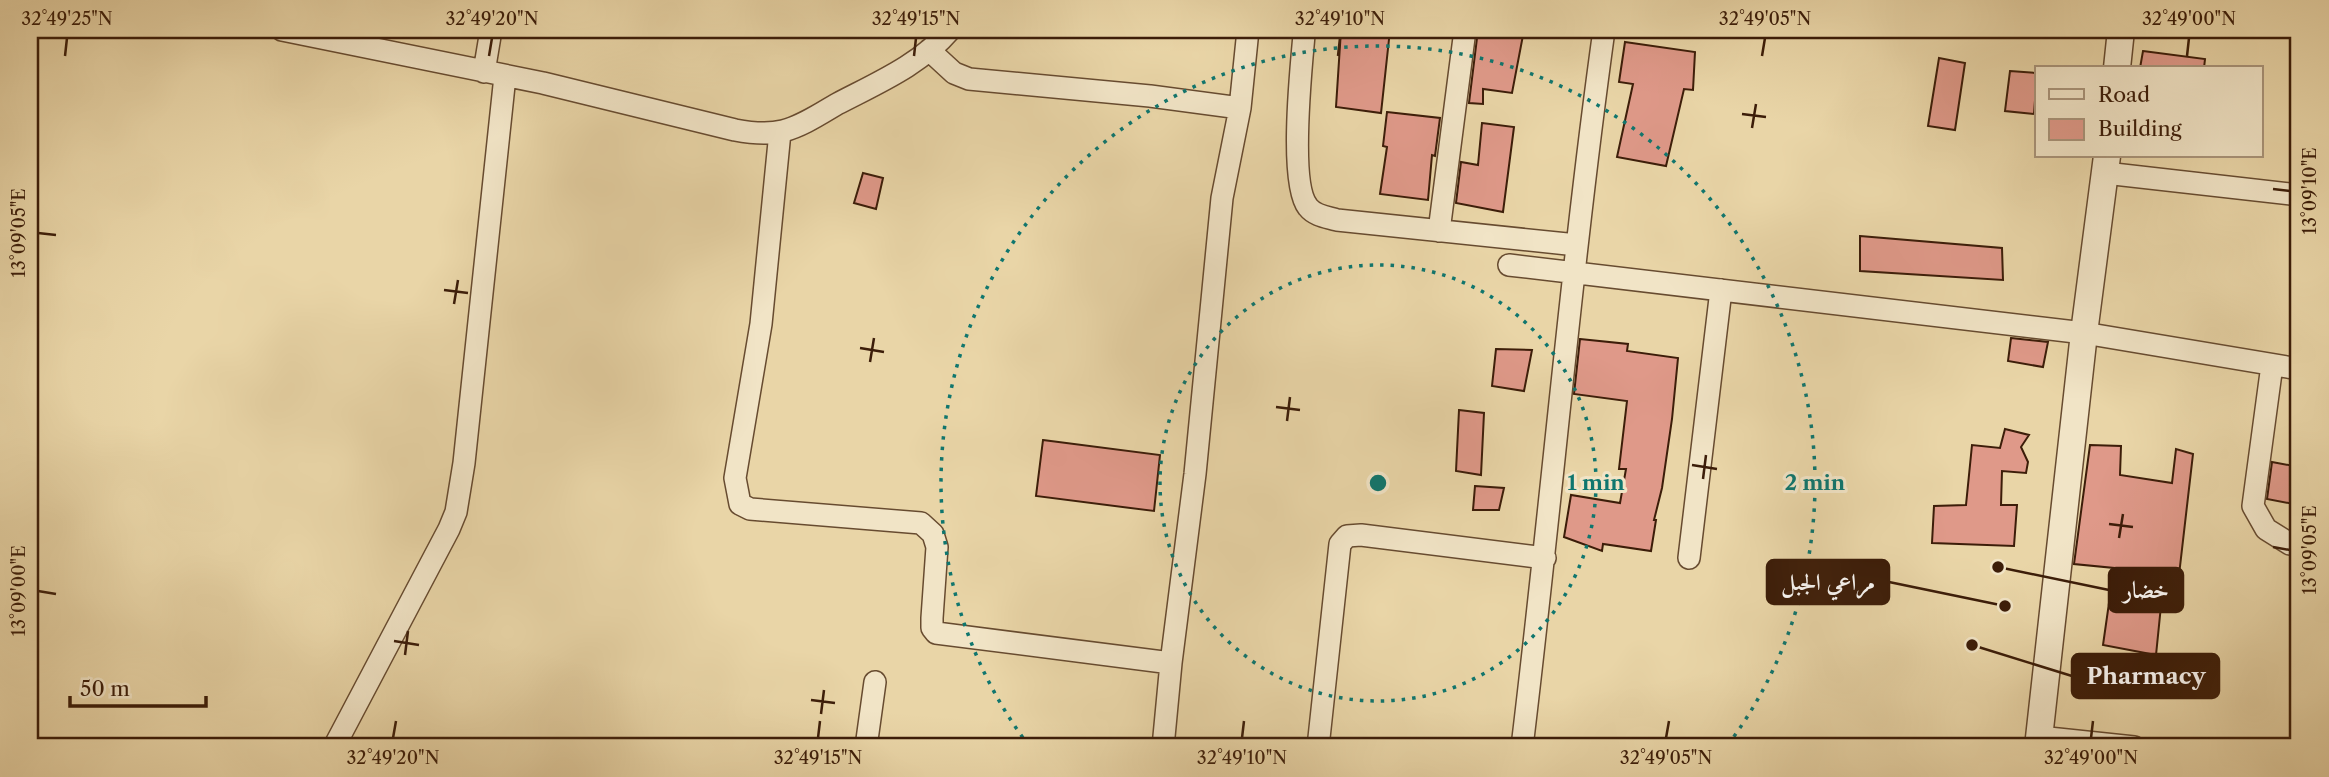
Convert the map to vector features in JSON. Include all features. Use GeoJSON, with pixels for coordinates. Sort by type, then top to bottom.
{"type":"FeatureCollection","features":[{"type":"Feature","properties":{"kind":"street"},"geometry":{"type":"LineString","coordinates":[[282,30],[663,111],[750,133],[780,132],[801,124],[888,77],[929,50],[950,30]]}},
{"type":"Feature","properties":{"kind":"street"},"geometry":{"type":"LineString","coordinates":[[334,747],[456,512],[464,463],[494,74],[491,30]]}},
{"type":"Feature","properties":{"kind":"street"},"geometry":{"type":"LineString","coordinates":[[1163,747],[1195,474],[1222,198],[1240,108],[1248,30]]}},
{"type":"Feature","properties":{"kind":"street"},"geometry":{"type":"LineString","coordinates":[[1439,231],[1465,30]]}},
{"type":"Feature","properties":{"kind":"street"},"geometry":{"type":"LineString","coordinates":[[1522,747],[1545,558],[1577,245],[1604,30]]}},
{"type":"Feature","properties":{"kind":"street"},"geometry":{"type":"LineString","coordinates":[[2117,66],[2121,30]]}},
{"type":"Feature","properties":{"kind":"street"},"geometry":{"type":"LineString","coordinates":[[1304,35],[1298,146],[1302,196],[1308,208],[1321,216],[1337,220],[1577,245]]}},
{"type":"Feature","properties":{"kind":"street"},"geometry":{"type":"LineString","coordinates":[[929,50],[954,73],[969,79],[1150,96],[1240,108]]}},
{"type":"Feature","properties":{"kind":"street"},"geometry":{"type":"LineString","coordinates":[[780,132],[761,324],[735,478],[740,504],[750,509],[921,523],[933,534],[937,547],[932,618],[936,634],[1171,663]]}},
{"type":"Feature","properties":{"kind":"street"},"geometry":{"type":"LineString","coordinates":[[2134,747],[2039,742],[2084,333],[2106,164],[2299,195]]}},
{"type":"Feature","properties":{"kind":"street"},"geometry":{"type":"LineString","coordinates":[[1508,265],[2084,333],[2299,368]]}},
{"type":"Feature","properties":{"kind":"street"},"geometry":{"type":"LineString","coordinates":[[1689,558],[1721,290]]}},
{"type":"Feature","properties":{"kind":"street"},"geometry":{"type":"LineString","coordinates":[[2272,365],[2253,506],[2266,529],[2290,544],[2299,544]]}},
{"type":"Feature","properties":{"kind":"street"},"geometry":{"type":"LineString","coordinates":[[1318,747],[1340,544],[1347,536],[1361,535],[1545,558]]}},
{"type":"Feature","properties":{"kind":"street"},"geometry":{"type":"LineString","coordinates":[[866,747],[875,682]]}},
{"type":"Feature","properties":{"kind":"building"},"geometry":{"type":"Polygon","coordinates":[[[1341,30],[1390,30],[1381,113],[1336,107],[1341,30]]]}},
{"type":"Feature","properties":{"kind":"building"},"geometry":{"type":"Polygon","coordinates":[[[1478,30],[1524,30],[1512,93],[1483,89],[1483,104],[1469,103],[1478,30]]]}},
{"type":"Feature","properties":{"kind":"building"},"geometry":{"type":"Polygon","coordinates":[[[1625,42],[1695,52],[1693,90],[1684,89],[1666,166],[1617,157],[1633,84],[1619,82],[1625,42]]]}},
{"type":"Feature","properties":{"kind":"building"},"geometry":{"type":"Polygon","coordinates":[[[2143,51],[2205,59],[2204,66],[2140,66],[2143,51]]]}},
{"type":"Feature","properties":{"kind":"building"},"geometry":{"type":"Polygon","coordinates":[[[1939,58],[1965,63],[1955,130],[1928,126],[1939,58]]]}},
{"type":"Feature","properties":{"kind":"building"},"geometry":{"type":"Polygon","coordinates":[[[2010,71],[2035,73],[2034,114],[2005,111],[2010,71]]]}},
{"type":"Feature","properties":{"kind":"building"},"geometry":{"type":"Polygon","coordinates":[[[1387,112],[1440,118],[1435,156],[1432,155],[1428,200],[1380,194],[1387,147],[1383,146],[1387,112]]]}},
{"type":"Feature","properties":{"kind":"building"},"geometry":{"type":"Polygon","coordinates":[[[1482,123],[1514,127],[1503,212],[1456,203],[1461,162],[1478,165],[1482,123]]]}},
{"type":"Feature","properties":{"kind":"building"},"geometry":{"type":"Polygon","coordinates":[[[863,173],[883,178],[876,209],[854,203],[863,173]]]}},
{"type":"Feature","properties":{"kind":"building"},"geometry":{"type":"Polygon","coordinates":[[[1860,236],[2002,248],[2003,280],[1860,271],[1860,236]]]}},
{"type":"Feature","properties":{"kind":"building"},"geometry":{"type":"Polygon","coordinates":[[[2011,338],[2048,342],[2043,367],[2008,361],[2011,338]]]}},
{"type":"Feature","properties":{"kind":"building"},"geometry":{"type":"Polygon","coordinates":[[[1580,339],[1628,344],[1627,351],[1678,358],[1672,419],[1651,551],[1603,544],[1602,551],[1564,537],[1571,495],[1620,503],[1626,469],[1619,469],[1627,401],[1574,394],[1580,339]]]}},
{"type":"Feature","properties":{"kind":"building"},"geometry":{"type":"Polygon","coordinates":[[[1496,349],[1532,350],[1524,391],[1492,386],[1496,349]]]}},
{"type":"Feature","properties":{"kind":"building"},"geometry":{"type":"Polygon","coordinates":[[[1459,410],[1484,413],[1481,475],[1456,471],[1459,410]]]}},
{"type":"Feature","properties":{"kind":"building"},"geometry":{"type":"Polygon","coordinates":[[[2005,429],[2029,435],[2021,447],[2028,462],[2026,473],[2002,471],[2001,505],[2017,505],[2014,546],[1932,543],[1934,506],[1966,505],[1972,445],[2000,448],[2005,429]]]}},
{"type":"Feature","properties":{"kind":"building"},"geometry":{"type":"Polygon","coordinates":[[[1043,440],[1160,455],[1154,511],[1036,496],[1043,440]]]}},
{"type":"Feature","properties":{"kind":"building"},"geometry":{"type":"Polygon","coordinates":[[[2090,445],[2121,446],[2120,475],[2172,483],[2176,449],[2193,454],[2176,601],[2164,576],[2156,655],[2103,645],[2114,568],[2074,564],[2090,445]]]}},
{"type":"Feature","properties":{"kind":"building"},"geometry":{"type":"Polygon","coordinates":[[[2272,462],[2299,467],[2299,505],[2267,499],[2272,462]]]}},
{"type":"Feature","properties":{"kind":"building"},"geometry":{"type":"Polygon","coordinates":[[[1475,486],[1504,488],[1499,510],[1473,510],[1475,486]]]}},
{"type":"Feature","properties":{"kind":"place","name":"خضار"},"geometry":{"type":"Point","coordinates":[1998,567]}},
{"type":"Feature","properties":{"kind":"place","name":"مراعي الجبل"},"geometry":{"type":"Point","coordinates":[2005,606]}},
{"type":"Feature","properties":{"kind":"place","name":"Pharmacy"},"geometry":{"type":"Point","coordinates":[1972,645]}}]}
